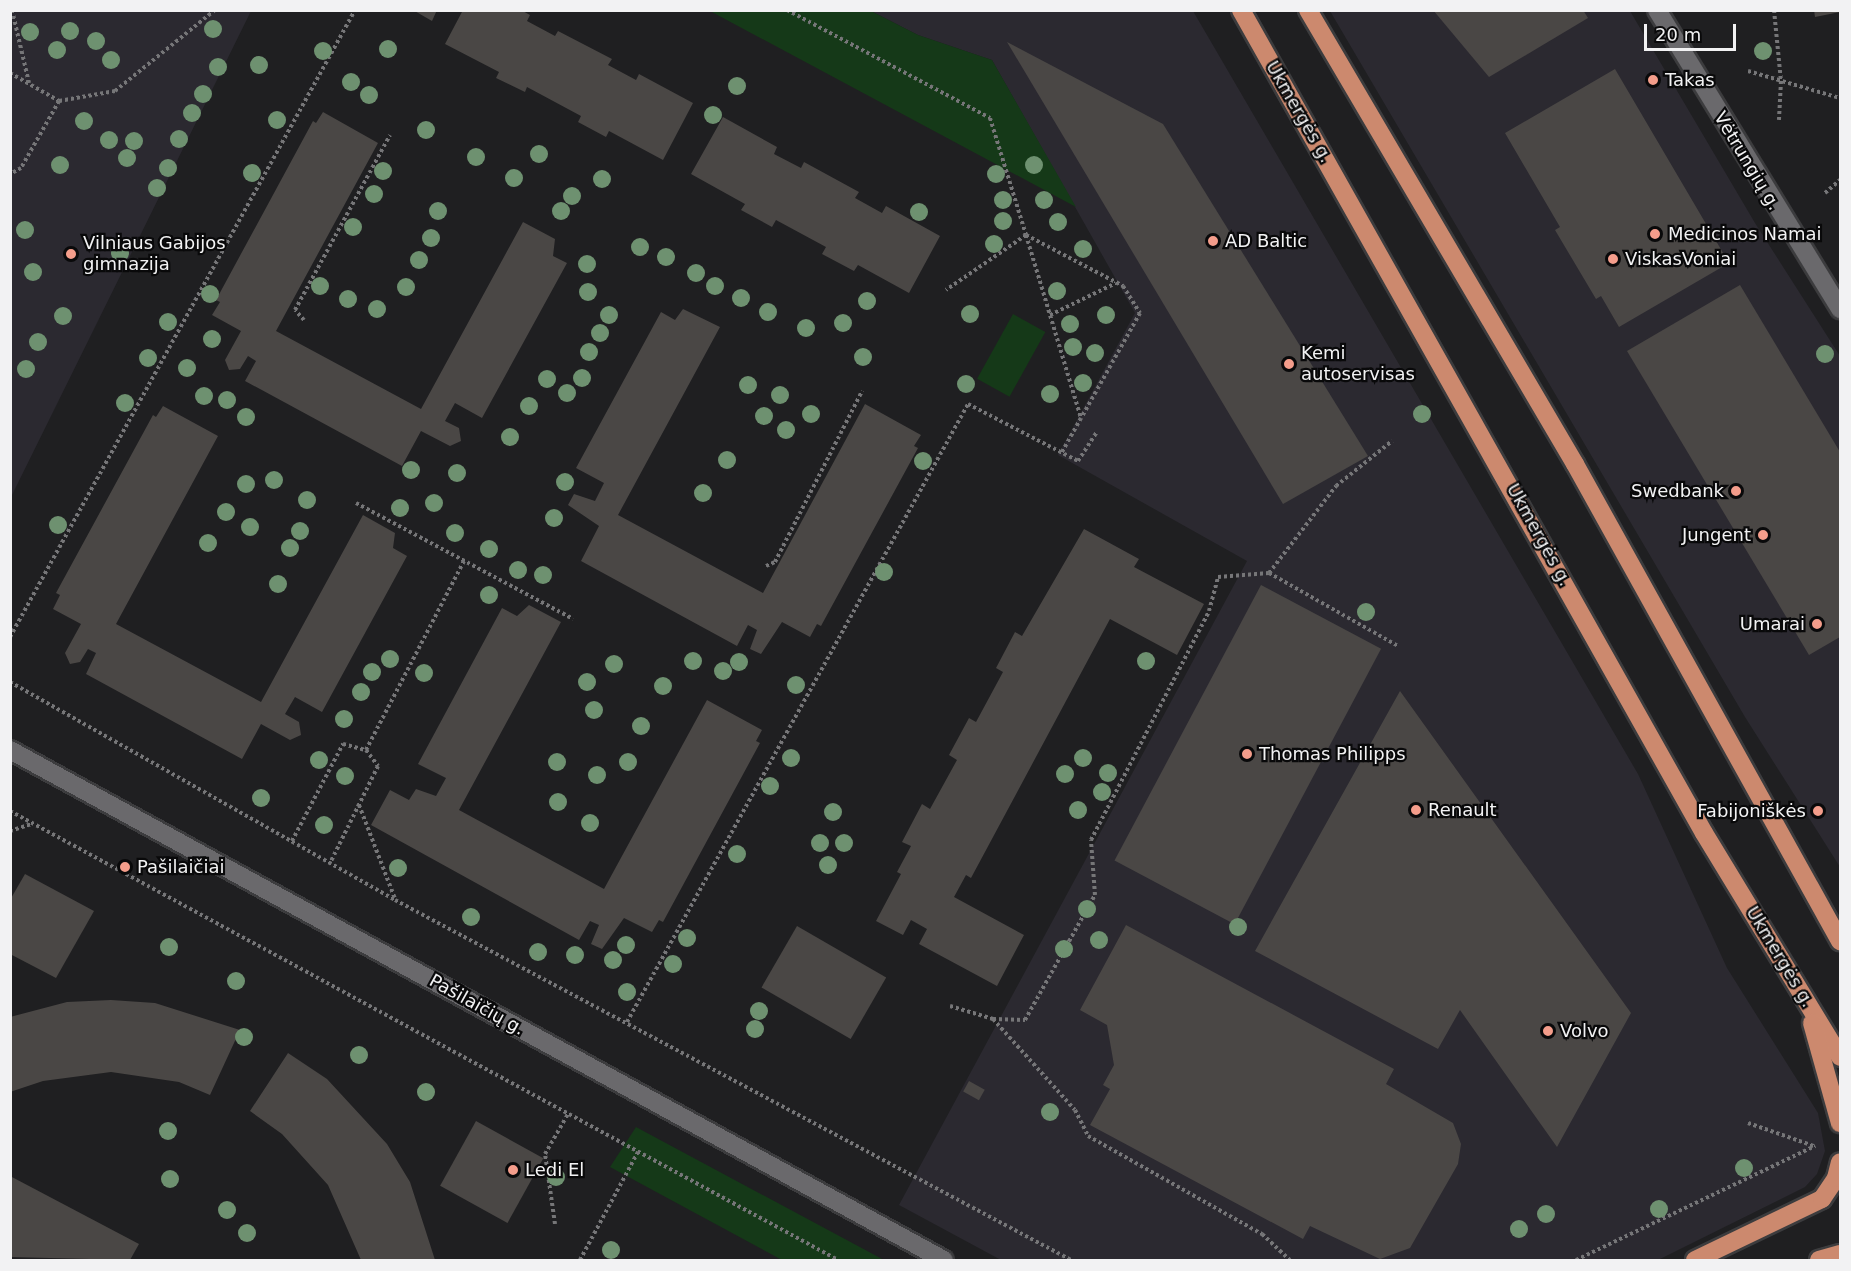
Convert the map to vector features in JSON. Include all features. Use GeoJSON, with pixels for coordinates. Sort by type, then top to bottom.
{"type":"FeatureCollection","features":[{"type":"Feature","properties":{"kind":"highway","name":"Ukmergės g."},"geometry":{"type":"LineString","coordinates":[[1241,10],[1704,834],[1802,990],[1840,1057]]}},
{"type":"Feature","properties":{"kind":"highway"},"geometry":{"type":"LineString","coordinates":[[1308,10],[1575,464],[1840,941]]}},
{"type":"Feature","properties":{"kind":"highway"},"geometry":{"type":"LineString","coordinates":[[1802,990],[1840,1123]]}},
{"type":"Feature","properties":{"kind":"highway"},"geometry":{"type":"LineString","coordinates":[[1695,1260],[1822,1199],[1840,1162]]}},
{"type":"Feature","properties":{"kind":"highway"},"geometry":{"type":"LineString","coordinates":[[1819,1260],[1840,1254]]}},
{"type":"Feature","properties":{"kind":"street","name":"Vėtrungių g."},"geometry":{"type":"LineString","coordinates":[[1657,10],[1840,309]]}},
{"type":"Feature","properties":{"kind":"street","name":"Pašilaičių g."},"geometry":{"type":"LineString","coordinates":[[10,750],[944,1260]]}},
{"type":"Feature","properties":{"kind":"path"},"geometry":{"type":"LineString","coordinates":[[12,10],[29,84]]}},
{"type":"Feature","properties":{"kind":"path"},"geometry":{"type":"LineString","coordinates":[[10,73],[59,101],[115,91],[215,10]]}},
{"type":"Feature","properties":{"kind":"path"},"geometry":{"type":"LineString","coordinates":[[10,637],[355,10]]}},
{"type":"Feature","properties":{"kind":"path"},"geometry":{"type":"LineString","coordinates":[[787,10],[990,118],[1081,418]]}},
{"type":"Feature","properties":{"kind":"path"},"geometry":{"type":"LineString","coordinates":[[1774,10],[1781,81],[1779,120]]}},
{"type":"Feature","properties":{"kind":"path"},"geometry":{"type":"LineString","coordinates":[[1748,71],[1840,98]]}},
{"type":"Feature","properties":{"kind":"path"},"geometry":{"type":"LineString","coordinates":[[10,174],[21,168],[59,101]]}},
{"type":"Feature","properties":{"kind":"path"},"geometry":{"type":"LineString","coordinates":[[304,320],[296,310],[390,135]]}},
{"type":"Feature","properties":{"kind":"path"},"geometry":{"type":"LineString","coordinates":[[1825,193],[1840,180]]}},
{"type":"Feature","properties":{"kind":"path"},"geometry":{"type":"LineString","coordinates":[[1026,235],[1116,283],[1140,313],[1061,454]]}},
{"type":"Feature","properties":{"kind":"path"},"geometry":{"type":"LineString","coordinates":[[946,290],[1026,235]]}},
{"type":"Feature","properties":{"kind":"path"},"geometry":{"type":"LineString","coordinates":[[1050,315],[1116,283]]}},
{"type":"Feature","properties":{"kind":"path"},"geometry":{"type":"LineString","coordinates":[[766,566],[775,562],[862,391]]}},
{"type":"Feature","properties":{"kind":"path"},"geometry":{"type":"LineString","coordinates":[[627,1022],[968,404],[1078,461],[1097,432]]}},
{"type":"Feature","properties":{"kind":"path"},"geometry":{"type":"LineString","coordinates":[[1269,573],[1336,486],[1392,441]]}},
{"type":"Feature","properties":{"kind":"path"},"geometry":{"type":"LineString","coordinates":[[356,503],[573,619]]}},
{"type":"Feature","properties":{"kind":"path"},"geometry":{"type":"LineString","coordinates":[[366,750],[464,561]]}},
{"type":"Feature","properties":{"kind":"path"},"geometry":{"type":"LineString","coordinates":[[950,1006],[993,1019],[1025,1020],[1095,895],[1091,840],[1209,610],[1218,577],[1269,573],[1398,646]]}},
{"type":"Feature","properties":{"kind":"path"},"geometry":{"type":"LineString","coordinates":[[10,682],[395,900],[1071,1260]]}},
{"type":"Feature","properties":{"kind":"path"},"geometry":{"type":"LineString","coordinates":[[292,841],[343,744],[366,750],[378,766],[330,863]]}},
{"type":"Feature","properties":{"kind":"path"},"geometry":{"type":"LineString","coordinates":[[359,804],[395,900]]}},
{"type":"Feature","properties":{"kind":"path"},"geometry":{"type":"LineString","coordinates":[[10,811],[838,1260]]}},
{"type":"Feature","properties":{"kind":"path"},"geometry":{"type":"LineString","coordinates":[[10,831],[33,823]]}},
{"type":"Feature","properties":{"kind":"path"},"geometry":{"type":"LineString","coordinates":[[993,1019],[1075,1110],[1088,1137],[1262,1234],[1290,1260]]}},
{"type":"Feature","properties":{"kind":"path"},"geometry":{"type":"LineString","coordinates":[[555,1224],[545,1154],[568,1114]]}},
{"type":"Feature","properties":{"kind":"path"},"geometry":{"type":"LineString","coordinates":[[1576,1260],[1815,1146],[1748,1123]]}},
{"type":"Feature","properties":{"kind":"path"},"geometry":{"type":"LineString","coordinates":[[580,1260],[638,1152]]}},
{"type":"Feature","properties":{"kind":"shaded area","name":"Vilniaus Gabijos gimnazija"},"geometry":{"type":"Polygon","coordinates":[[[10,11],[251,11],[11,497],[10,11]]]}},
{"type":"Feature","properties":{"kind":"shaded area"},"geometry":{"type":"Polygon","coordinates":[[[871,11],[1193,11],[1638,774],[1727,968],[1818,1113],[1825,1151],[1817,1174],[1805,1187],[1658,1260],[1001,1260],[899,1205],[1247,561],[1058,455],[1135,313],[992,60],[918,35],[871,11]]]}},
{"type":"Feature","properties":{"kind":"shaded area"},"geometry":{"type":"Polygon","coordinates":[[[1330,11],[1630,11],[1755,223],[1840,356],[1840,867],[1745,717],[1330,11]]]}},
{"type":"Feature","properties":{"kind":"green space"},"geometry":{"type":"Polygon","coordinates":[[[710,11],[871,11],[918,35],[992,60],[1076,207],[710,11]]]}},
{"type":"Feature","properties":{"kind":"green space"},"geometry":{"type":"Polygon","coordinates":[[[1013,314],[1045,332],[1009,397],[977,379],[1013,314]]]}},
{"type":"Feature","properties":{"kind":"green space"},"geometry":{"type":"Polygon","coordinates":[[[636,1127],[884,1260],[782,1260],[610,1167],[636,1127]]]}},
{"type":"Feature","properties":{"kind":"building"},"geometry":{"type":"Polygon","coordinates":[[[413,10],[437,10],[432,21],[413,10]]]}},
{"type":"Feature","properties":{"kind":"building"},"geometry":{"type":"Polygon","coordinates":[[[463,10],[521,10],[530,15],[527,21],[555,36],[558,31],[612,59],[608,65],[636,80],[639,74],[693,103],[663,160],[609,131],[606,137],[578,122],[581,116],[527,87],[525,92],[496,78],[499,72],[445,44],[463,10]]]}},
{"type":"Feature","properties":{"kind":"building"},"geometry":{"type":"Polygon","coordinates":[[[1433,10],[1583,10],[1588,18],[1489,77],[1433,10]]]}},
{"type":"Feature","properties":{"kind":"building"},"geometry":{"type":"Polygon","coordinates":[[[1814,10],[1840,10],[1840,12],[1815,17],[1814,10]]]}},
{"type":"Feature","properties":{"kind":"building"},"geometry":{"type":"Polygon","coordinates":[[[1007,42],[1163,124],[1368,456],[1283,504],[1007,42]]]}},
{"type":"Feature","properties":{"kind":"building"},"geometry":{"type":"Polygon","coordinates":[[[1615,69],[1729,263],[1619,327],[1601,296],[1596,299],[1555,230],[1560,227],[1505,133],[1615,69]]]}},
{"type":"Feature","properties":{"kind":"building"},"geometry":{"type":"Polygon","coordinates":[[[323,112],[378,143],[276,331],[421,409],[523,222],[555,239],[553,256],[567,263],[482,418],[455,403],[445,421],[459,428],[461,441],[450,446],[421,431],[402,466],[245,381],[256,361],[248,356],[240,369],[229,370],[225,360],[241,331],[212,315],[220,302],[216,300],[313,121],[316,123],[323,112]]]}},
{"type":"Feature","properties":{"kind":"building"},"geometry":{"type":"Polygon","coordinates":[[[723,117],[777,147],[774,154],[801,168],[804,162],[859,192],[855,198],[882,213],[886,206],[940,236],[909,293],[858,265],[854,271],[822,254],[826,247],[776,220],[772,227],[741,210],[745,204],[691,174],[723,117]]]}},
{"type":"Feature","properties":{"kind":"building"},"geometry":{"type":"Polygon","coordinates":[[[1740,285],[1840,452],[1840,637],[1809,655],[1627,351],[1740,285]]]}},
{"type":"Feature","properties":{"kind":"building"},"geometry":{"type":"Polygon","coordinates":[[[683,309],[720,327],[618,515],[763,593],[865,404],[921,435],[914,446],[918,448],[821,626],[817,624],[810,637],[782,622],[761,654],[750,649],[757,630],[748,625],[737,646],[581,561],[599,526],[568,505],[574,494],[595,501],[604,483],[576,468],[661,312],[675,320],[683,309]]]}},
{"type":"Feature","properties":{"kind":"building"},"geometry":{"type":"Polygon","coordinates":[[[163,406],[218,436],[116,624],[261,702],[363,515],[395,533],[393,548],[407,556],[322,712],[295,697],[285,714],[299,722],[301,735],[290,740],[261,724],[242,759],[86,674],[96,653],[88,649],[80,662],[70,664],[65,653],[81,624],[53,609],[60,595],[56,593],[153,415],[156,417],[163,406]]]}},
{"type":"Feature","properties":{"kind":"building"},"geometry":{"type":"Polygon","coordinates":[[[1084,529],[1139,559],[1134,567],[1204,604],[1177,655],[1110,619],[971,878],[966,875],[954,897],[1024,935],[997,986],[919,944],[927,929],[911,920],[903,935],[876,921],[901,874],[897,872],[911,846],[902,842],[922,804],[930,809],[957,760],[949,755],[969,718],[976,722],[1003,672],[996,668],[1015,632],[1022,636],[1084,529]]]}},
{"type":"Feature","properties":{"kind":"building","name":"Thomas Philipps"},"geometry":{"type":"Polygon","coordinates":[[[1261,585],[1381,649],[1235,924],[1115,860],[1261,585]]]}},
{"type":"Feature","properties":{"kind":"building"},"geometry":{"type":"Polygon","coordinates":[[[529,605],[561,622],[459,810],[604,889],[707,700],[762,730],[756,741],[760,743],[663,922],[659,920],[652,932],[624,918],[602,949],[591,944],[599,925],[590,921],[579,940],[371,825],[390,790],[409,800],[416,789],[436,796],[446,778],[418,764],[502,608],[517,616],[529,605]]]}},
{"type":"Feature","properties":{"kind":"building"},"geometry":{"type":"Polygon","coordinates":[[[1400,691],[1631,1013],[1557,1147],[1460,1010],[1438,1049],[1255,951],[1400,691]]]}},
{"type":"Feature","properties":{"kind":"building"},"geometry":{"type":"Polygon","coordinates":[[[25,874],[94,911],[56,978],[10,954],[10,900],[25,874]]]}},
{"type":"Feature","properties":{"kind":"building"},"geometry":{"type":"Polygon","coordinates":[[[1126,925],[1394,1069],[1386,1084],[1453,1123],[1461,1144],[1458,1164],[1410,1248],[1380,1259],[1310,1226],[1303,1239],[1090,1125],[1110,1089],[1103,1085],[1114,1065],[1107,1025],[1080,1010],[1126,925]]]}},
{"type":"Feature","properties":{"kind":"building"},"geometry":{"type":"Polygon","coordinates":[[[797,926],[886,977],[851,1039],[762,987],[797,926]]]}},
{"type":"Feature","properties":{"kind":"building"},"geometry":{"type":"Polygon","coordinates":[[[111,1000],[155,1003],[240,1030],[210,1095],[179,1082],[111,1072],[43,1081],[10,1092],[10,1017],[67,1002],[111,1000]]]}},
{"type":"Feature","properties":{"kind":"building"},"geometry":{"type":"Polygon","coordinates":[[[288,1053],[327,1079],[387,1144],[410,1182],[435,1260],[361,1260],[328,1185],[282,1134],[250,1111],[288,1053]]]}},
{"type":"Feature","properties":{"kind":"building"},"geometry":{"type":"Polygon","coordinates":[[[969,1081],[985,1090],[979,1100],[963,1091],[969,1081]]]}},
{"type":"Feature","properties":{"kind":"building"},"geometry":{"type":"Polygon","coordinates":[[[476,1121],[543,1158],[507,1223],[440,1186],[476,1121]]]}},
{"type":"Feature","properties":{"kind":"building"},"geometry":{"type":"Polygon","coordinates":[[[10,1176],[139,1244],[130,1260],[10,1257],[10,1176]]]}},
{"type":"Feature","properties":{"kind":"place","name":"Takas"},"geometry":{"type":"Point","coordinates":[1653,80]}},
{"type":"Feature","properties":{"kind":"place","name":"Medicinos Namai"},"geometry":{"type":"Point","coordinates":[1655,234]}},
{"type":"Feature","properties":{"kind":"place","name":"AD Baltic"},"geometry":{"type":"Point","coordinates":[1213,241]}},
{"type":"Feature","properties":{"kind":"place","name":"Vilniaus Gabijos gimnazija"},"geometry":{"type":"Point","coordinates":[71,254]}},
{"type":"Feature","properties":{"kind":"place","name":"ViskasVoniai"},"geometry":{"type":"Point","coordinates":[1613,259]}},
{"type":"Feature","properties":{"kind":"place","name":"Kemi autoservisas"},"geometry":{"type":"Point","coordinates":[1289,364]}},
{"type":"Feature","properties":{"kind":"place","name":"Swedbank"},"geometry":{"type":"Point","coordinates":[1736,491]}},
{"type":"Feature","properties":{"kind":"place","name":"Jungent"},"geometry":{"type":"Point","coordinates":[1763,535]}},
{"type":"Feature","properties":{"kind":"place","name":"Umarai"},"geometry":{"type":"Point","coordinates":[1817,624]}},
{"type":"Feature","properties":{"kind":"place","name":"Thomas Philipps"},"geometry":{"type":"Point","coordinates":[1247,754]}},
{"type":"Feature","properties":{"kind":"place","name":"Renault"},"geometry":{"type":"Point","coordinates":[1416,810]}},
{"type":"Feature","properties":{"kind":"place","name":"Fabijoniškės"},"geometry":{"type":"Point","coordinates":[1818,811]}},
{"type":"Feature","properties":{"kind":"place","name":"Pašilaičiai"},"geometry":{"type":"Point","coordinates":[125,867]}},
{"type":"Feature","properties":{"kind":"place","name":"Volvo"},"geometry":{"type":"Point","coordinates":[1548,1031]}},
{"type":"Feature","properties":{"kind":"place","name":"Ledi El"},"geometry":{"type":"Point","coordinates":[513,1170]}}]}
